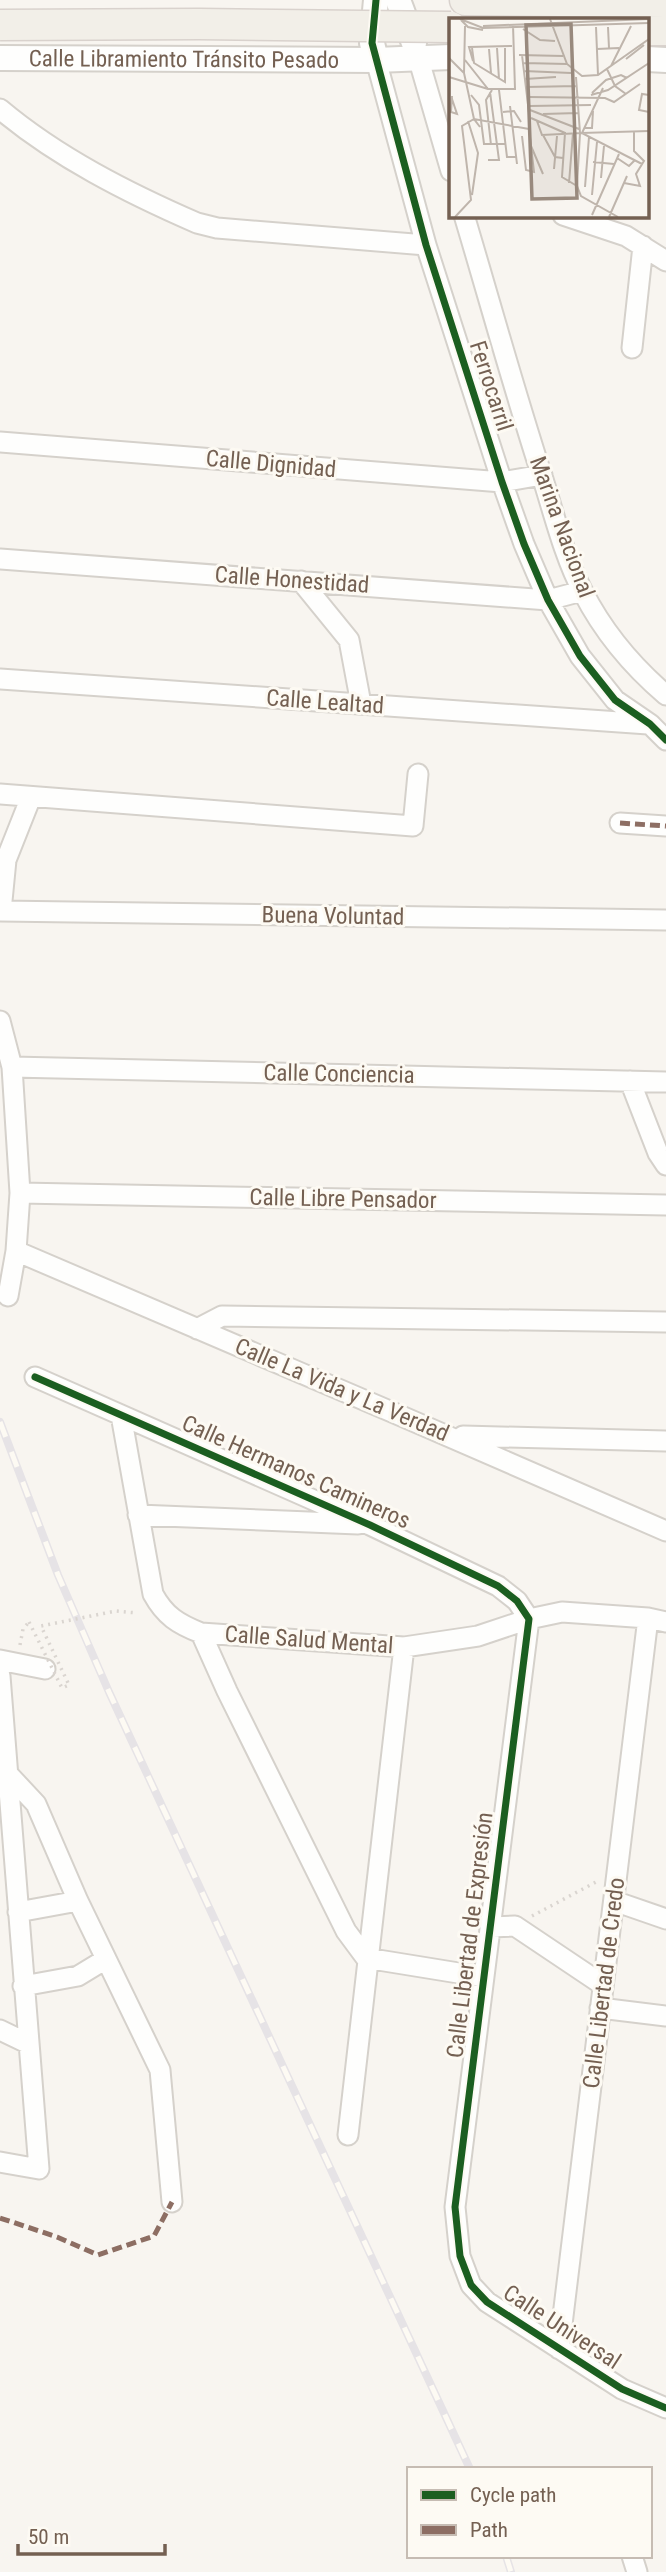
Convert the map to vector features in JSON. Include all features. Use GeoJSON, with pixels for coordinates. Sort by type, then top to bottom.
{"type":"FeatureCollection","features":[{"type":"Feature","properties":{"kind":"main road"},"geometry":{"type":"LineString","coordinates":[[464,0],[666,2]]}},
{"type":"Feature","properties":{"kind":"main road","name":"Calle Libramiento Tránsito Pesado"},"geometry":{"type":"LineString","coordinates":[[0,25],[449,27]]}},
{"type":"Feature","properties":{"kind":"main road"},"geometry":{"type":"LineString","coordinates":[[648,30],[666,30]]}},
{"type":"Feature","properties":{"kind":"street","name":"Ferrocarril"},"geometry":{"type":"LineString","coordinates":[[376,0],[372,43],[426,245],[524,544],[548,600],[580,656],[615,700],[650,724],[666,740]]}},
{"type":"Feature","properties":{"kind":"street"},"geometry":{"type":"LineString","coordinates":[[398,0],[418,57],[449,164]]}},
{"type":"Feature","properties":{"kind":"street","name":"Calle Libramiento Tránsito Pesado"},"geometry":{"type":"LineString","coordinates":[[0,58],[376,60],[449,57]]}},
{"type":"Feature","properties":{"kind":"street"},"geometry":{"type":"LineString","coordinates":[[648,59],[666,60]]}},
{"type":"Feature","properties":{"kind":"street"},"geometry":{"type":"LineString","coordinates":[[0,109],[60,154],[197,223],[218,228],[426,245]]}},
{"type":"Feature","properties":{"kind":"street","name":"Marina Nacional"},"geometry":{"type":"LineString","coordinates":[[465,217],[566,552],[582,591],[606,630],[640,673],[666,695]]}},
{"type":"Feature","properties":{"kind":"street"},"geometry":{"type":"LineString","coordinates":[[569,217],[626,236],[666,261]]}},
{"type":"Feature","properties":{"kind":"street"},"geometry":{"type":"LineString","coordinates":[[632,348],[643,246]]}},
{"type":"Feature","properties":{"kind":"street","name":"Calle Dignidad"},"geometry":{"type":"LineString","coordinates":[[0,442],[502,482],[542,475]]}},
{"type":"Feature","properties":{"kind":"street","name":"Calle Honestidad"},"geometry":{"type":"LineString","coordinates":[[0,559],[548,600],[582,591]]}},
{"type":"Feature","properties":{"kind":"street"},"geometry":{"type":"LineString","coordinates":[[301,581],[349,640],[361,704]]}},
{"type":"Feature","properties":{"kind":"street","name":"Calle Lealtad"},"geometry":{"type":"LineString","coordinates":[[0,679],[650,724]]}},
{"type":"Feature","properties":{"kind":"street"},"geometry":{"type":"LineString","coordinates":[[0,794],[413,826],[418,774]]}},
{"type":"Feature","properties":{"kind":"street"},"geometry":{"type":"LineString","coordinates":[[1,911],[6,860],[31,797]]}},
{"type":"Feature","properties":{"kind":"street"},"geometry":{"type":"LineString","coordinates":[[620,823],[666,826]]}},
{"type":"Feature","properties":{"kind":"street","name":"Buena Voluntad"},"geometry":{"type":"LineString","coordinates":[[1,911],[666,920]]}},
{"type":"Feature","properties":{"kind":"street"},"geometry":{"type":"LineString","coordinates":[[0,1021],[12,1067],[20,1193],[16,1251],[8,1296]]}},
{"type":"Feature","properties":{"kind":"street","name":"Calle Conciencia"},"geometry":{"type":"LineString","coordinates":[[12,1067],[666,1082]]}},
{"type":"Feature","properties":{"kind":"street"},"geometry":{"type":"LineString","coordinates":[[630,1081],[658,1153],[666,1165]]}},
{"type":"Feature","properties":{"kind":"street","name":"Calle Libre Pensador"},"geometry":{"type":"LineString","coordinates":[[20,1193],[666,1205]]}},
{"type":"Feature","properties":{"kind":"street","name":"Calle La Vida y La Verdad"},"geometry":{"type":"LineString","coordinates":[[16,1251],[451,1436],[666,1531]]}},
{"type":"Feature","properties":{"kind":"street"},"geometry":{"type":"LineString","coordinates":[[197,1329],[222,1316],[666,1322]]}},
{"type":"Feature","properties":{"kind":"street","name":"Calle Hermanos Camineros"},"geometry":{"type":"LineString","coordinates":[[35,1377],[370,1525],[498,1586],[517,1601],[529,1619]]}},
{"type":"Feature","properties":{"kind":"street"},"geometry":{"type":"LineString","coordinates":[[121,1415],[138,1515],[370,1525]]}},
{"type":"Feature","properties":{"kind":"street"},"geometry":{"type":"LineString","coordinates":[[451,1436],[666,1441]]}},
{"type":"Feature","properties":{"kind":"street","name":"Calle Salud Mental"},"geometry":{"type":"LineString","coordinates":[[138,1515],[153,1594],[163,1611],[179,1624],[201,1633],[404,1647],[478,1636],[529,1619],[562,1612],[657,1620]]}},
{"type":"Feature","properties":{"kind":"street","name":"Calle Libertad de Expresión"},"geometry":{"type":"LineString","coordinates":[[460,2256],[455,2207],[529,1619]]}},
{"type":"Feature","properties":{"kind":"street","name":"Calle Libertad de Credo"},"geometry":{"type":"LineString","coordinates":[[559,2349],[618,1870],[657,1620]]}},
{"type":"Feature","properties":{"kind":"street"},"geometry":{"type":"LineString","coordinates":[[201,1633],[346,1931],[366,1958],[482,1977]]}},
{"type":"Feature","properties":{"kind":"street"},"geometry":{"type":"LineString","coordinates":[[348,2136],[366,1958],[404,1647]]}},
{"type":"Feature","properties":{"kind":"street"},"geometry":{"type":"LineString","coordinates":[[8,1661],[45,1669]]}},
{"type":"Feature","properties":{"kind":"street"},"geometry":{"type":"LineString","coordinates":[[0,1676],[39,2169],[0,2162]]}},
{"type":"Feature","properties":{"kind":"street"},"geometry":{"type":"LineString","coordinates":[[8,1774],[36,1804],[78,1901],[160,2070],[173,2202]]}},
{"type":"Feature","properties":{"kind":"street"},"geometry":{"type":"LineString","coordinates":[[18,1912],[78,1901]]}},
{"type":"Feature","properties":{"kind":"street"},"geometry":{"type":"LineString","coordinates":[[614,1901],[666,1919]]}},
{"type":"Feature","properties":{"kind":"street"},"geometry":{"type":"LineString","coordinates":[[491,1927],[515,1926],[603,1985]]}},
{"type":"Feature","properties":{"kind":"street"},"geometry":{"type":"LineString","coordinates":[[23,1986],[68,1979],[106,1959]]}},
{"type":"Feature","properties":{"kind":"street"},"geometry":{"type":"LineString","coordinates":[[600,2008],[666,2015]]}},
{"type":"Feature","properties":{"kind":"street"},"geometry":{"type":"LineString","coordinates":[[0,2030],[29,2044]]}},
{"type":"Feature","properties":{"kind":"street","name":"Calle Universal"},"geometry":{"type":"LineString","coordinates":[[460,2256],[471,2285],[487,2302],[622,2389],[666,2408]]}},
{"type":"Feature","properties":{"kind":"path"},"geometry":{"type":"LineString","coordinates":[[8,1661],[29,1622],[62,1688],[69,1685],[41,1626],[116,1611],[137,1613]]}},
{"type":"Feature","properties":{"kind":"path"},"geometry":{"type":"LineString","coordinates":[[515,1926],[618,1870]]}},
{"type":"Feature","properties":{"kind":"railway"},"geometry":{"type":"LineString","coordinates":[[0,1422],[58,1575],[109,1692],[469,2467]]}},
{"type":"Feature","properties":{"kind":"railway"},"geometry":{"type":"LineString","coordinates":[[507,2558],[511,2572]]}},
{"type":"Feature","properties":{"kind":"marked path"},"geometry":{"type":"LineString","coordinates":[[620,823],[666,826]]}},
{"type":"Feature","properties":{"kind":"marked path"},"geometry":{"type":"LineString","coordinates":[[0,2218],[57,2237],[98,2255],[154,2236],[172,2202]]}},
{"type":"Feature","properties":{"kind":"cycle path"},"geometry":{"type":"LineString","coordinates":[[376,0],[372,43],[426,245],[524,544],[548,600],[580,656],[615,700],[650,724],[666,740]]}},
{"type":"Feature","properties":{"kind":"cycle path"},"geometry":{"type":"LineString","coordinates":[[35,1377],[370,1525],[498,1586],[517,1601],[529,1619],[455,2207],[460,2256],[471,2285],[487,2302],[622,2389],[666,2408]]}}]}
